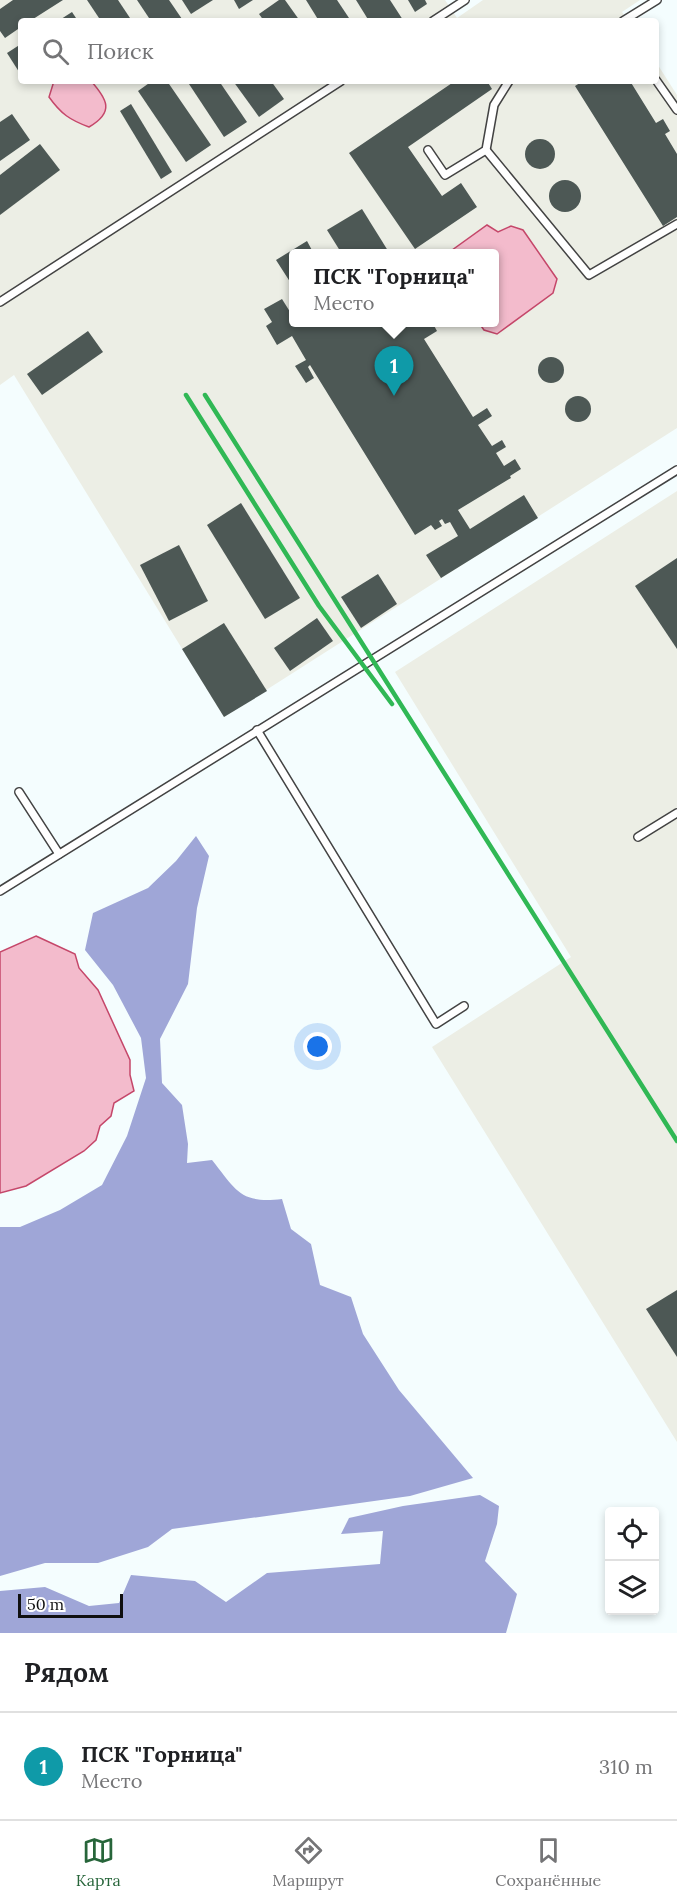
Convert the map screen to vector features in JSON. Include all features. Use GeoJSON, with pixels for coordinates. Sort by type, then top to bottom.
{"type":"FeatureCollection","features":[{"type":"Feature","properties":{"kind":"lane"},"geometry":{"type":"LineString","coordinates":[[627,18],[657,0]]}},
{"type":"Feature","properties":{"kind":"lane"},"geometry":{"type":"LineString","coordinates":[[437,18],[462,1]]}},
{"type":"Feature","properties":{"kind":"lane"},"geometry":{"type":"LineString","coordinates":[[0,302],[336,84]]}},
{"type":"Feature","properties":{"kind":"lane"},"geometry":{"type":"LineString","coordinates":[[428,150],[445,175],[486,150],[494,105],[507,84]]}},
{"type":"Feature","properties":{"kind":"lane"},"geometry":{"type":"LineString","coordinates":[[659,84],[677,110]]}},
{"type":"Feature","properties":{"kind":"lane"},"geometry":{"type":"LineString","coordinates":[[486,150],[589,275],[677,224]]}},
{"type":"Feature","properties":{"kind":"lane"},"geometry":{"type":"LineString","coordinates":[[0,891],[677,470]]}},
{"type":"Feature","properties":{"kind":"lane"},"geometry":{"type":"LineString","coordinates":[[257,730],[436,1024],[464,1006]]}},
{"type":"Feature","properties":{"kind":"lane"},"geometry":{"type":"LineString","coordinates":[[19,792],[59,854]]}},
{"type":"Feature","properties":{"kind":"lane"},"geometry":{"type":"LineString","coordinates":[[638,837],[677,813]]}},
{"type":"Feature","properties":{"kind":"shaded area"},"geometry":{"type":"Polygon","coordinates":[[[0,0],[445,0],[457,18],[18,18],[18,84],[659,84],[659,67],[677,95],[677,428],[224,717],[14,375],[0,385],[0,0]]]}},
{"type":"Feature","properties":{"kind":"shaded area"},"geometry":{"type":"Polygon","coordinates":[[[483,0],[640,0],[622,12],[626,18],[457,18],[483,0]]]}},
{"type":"Feature","properties":{"kind":"shaded area"},"geometry":{"type":"Polygon","coordinates":[[[53,84],[93,84],[104,100],[105,111],[103,116],[89,127],[66,116],[49,97],[53,84]]]}},
{"type":"Feature","properties":{"kind":"shaded area"},"geometry":{"type":"Polygon","coordinates":[[[487,225],[498,232],[511,226],[523,230],[557,279],[553,293],[497,334],[484,330],[482,327],[499,327],[499,249],[454,249],[487,225]]]}},
{"type":"Feature","properties":{"kind":"shaded area"},"geometry":{"type":"Polygon","coordinates":[[[677,491],[677,1442],[432,1047],[571,957],[395,672],[677,491]]]}},
{"type":"Feature","properties":{"kind":"shaded area"},"geometry":{"type":"Polygon","coordinates":[[[196,836],[209,856],[197,908],[188,984],[160,1039],[162,1083],[182,1105],[188,1144],[187,1163],[212,1160],[240,1193],[257,1199],[282,1199],[291,1229],[311,1244],[320,1285],[351,1297],[363,1334],[399,1390],[473,1478],[410,1496],[172,1529],[148,1547],[98,1563],[45,1563],[0,1576],[0,1227],[20,1227],[60,1210],[102,1185],[127,1136],[146,1078],[141,1038],[113,985],[85,950],[93,913],[148,888],[176,861],[196,836]]]}},
{"type":"Feature","properties":{"kind":"shaded area"},"geometry":{"type":"Polygon","coordinates":[[[36,936],[75,954],[79,968],[98,990],[130,1060],[130,1075],[134,1091],[114,1103],[111,1116],[100,1126],[96,1140],[84,1151],[26,1186],[0,1193],[0,952],[36,936]]]}},
{"type":"Feature","properties":{"kind":"shaded area"},"geometry":{"type":"Polygon","coordinates":[[[480,1495],[499,1506],[497,1524],[485,1561],[517,1594],[506,1633],[0,1633],[0,1591],[45,1587],[89,1606],[119,1603],[131,1575],[195,1581],[226,1602],[267,1573],[380,1564],[383,1531],[341,1534],[349,1518],[403,1506],[480,1495]]]}},
{"type":"Feature","properties":{"kind":"building"},"geometry":{"type":"Polygon","coordinates":[[[13,0],[63,0],[35,18],[18,18],[18,29],[5,38],[0,31],[0,9],[13,0]]]}},
{"type":"Feature","properties":{"kind":"building"},"geometry":{"type":"Polygon","coordinates":[[[87,0],[118,0],[130,18],[99,18],[87,0]]]}},
{"type":"Feature","properties":{"kind":"building"},"geometry":{"type":"Polygon","coordinates":[[[137,0],[169,0],[181,18],[149,18],[137,0]]]}},
{"type":"Feature","properties":{"kind":"building"},"geometry":{"type":"Polygon","coordinates":[[[182,0],[213,0],[191,14],[182,0]]]}},
{"type":"Feature","properties":{"kind":"building"},"geometry":{"type":"Polygon","coordinates":[[[234,0],[253,0],[239,9],[234,0]]]}},
{"type":"Feature","properties":{"kind":"building"},"geometry":{"type":"Polygon","coordinates":[[[279,0],[285,0],[298,18],[262,18],[259,14],[279,0]]]}},
{"type":"Feature","properties":{"kind":"building"},"geometry":{"type":"Polygon","coordinates":[[[306,0],[337,0],[349,18],[317,18],[306,0]]]}},
{"type":"Feature","properties":{"kind":"building"},"geometry":{"type":"Polygon","coordinates":[[[356,0],[390,0],[402,18],[367,18],[356,0]]]}},
{"type":"Feature","properties":{"kind":"building"},"geometry":{"type":"Polygon","coordinates":[[[408,0],[425,0],[427,4],[415,12],[408,0]]]}},
{"type":"Feature","properties":{"kind":"building"},"geometry":{"type":"Polygon","coordinates":[[[72,12],[76,18],[63,18],[72,12]]]}},
{"type":"Feature","properties":{"kind":"building"},"geometry":{"type":"Polygon","coordinates":[[[18,46],[18,70],[7,53],[18,46]]]}},
{"type":"Feature","properties":{"kind":"building"},"geometry":{"type":"Polygon","coordinates":[[[148,84],[169,84],[211,145],[186,162],[138,91],[148,84]]]}},
{"type":"Feature","properties":{"kind":"building"},"geometry":{"type":"Polygon","coordinates":[[[189,84],[221,84],[247,122],[224,137],[189,84]]]}},
{"type":"Feature","properties":{"kind":"building"},"geometry":{"type":"Polygon","coordinates":[[[235,84],[273,84],[284,99],[259,117],[235,84]]]}},
{"type":"Feature","properties":{"kind":"building"},"geometry":{"type":"Polygon","coordinates":[[[451,84],[489,84],[492,89],[408,147],[442,196],[461,183],[477,207],[415,249],[349,153],[451,84]]]}},
{"type":"Feature","properties":{"kind":"building"},"geometry":{"type":"Polygon","coordinates":[[[578,84],[632,84],[656,123],[663,119],[670,131],[665,134],[677,154],[677,217],[663,226],[575,86],[578,84]]]}},
{"type":"Feature","properties":{"kind":"building"},"geometry":{"type":"Polygon","coordinates":[[[131,104],[172,172],[161,179],[120,111],[131,104]]]}},
{"type":"Feature","properties":{"kind":"building"},"geometry":{"type":"Polygon","coordinates":[[[12,114],[30,140],[0,161],[0,122],[12,114]]]}},
{"type":"Feature","properties":{"kind":"building"},"geometry":{"type":"Polygon","coordinates":[[[540,139],[551,143],[555,154],[551,165],[540,169],[529,165],[525,154],[529,143],[540,139]]]}},
{"type":"Feature","properties":{"kind":"building"},"geometry":{"type":"Polygon","coordinates":[[[40,144],[60,170],[0,215],[0,175],[40,144]]]}},
{"type":"Feature","properties":{"kind":"building"},"geometry":{"type":"Polygon","coordinates":[[[565,180],[576,185],[581,196],[576,207],[565,212],[554,207],[549,196],[554,185],[565,180]]]}},
{"type":"Feature","properties":{"kind":"building"},"geometry":{"type":"Polygon","coordinates":[[[362,209],[387,249],[339,249],[327,230],[362,209]]]}},
{"type":"Feature","properties":{"kind":"building"},"geometry":{"type":"Polygon","coordinates":[[[307,241],[311,249],[294,249],[307,241]]]}},
{"type":"Feature","properties":{"kind":"building"},"geometry":{"type":"Polygon","coordinates":[[[289,252],[289,280],[276,260],[289,252]]]}},
{"type":"Feature","properties":{"kind":"building"},"geometry":{"type":"Polygon","coordinates":[[[282,299],[289,310],[289,327],[435,327],[437,331],[424,339],[473,417],[487,408],[492,416],[478,425],[492,446],[502,440],[506,447],[496,453],[504,466],[515,459],[521,469],[510,476],[511,478],[458,510],[470,529],[524,495],[538,518],[441,578],[426,555],[458,536],[450,522],[445,524],[442,519],[439,521],[442,526],[435,530],[431,525],[415,535],[310,365],[308,367],[314,378],[306,383],[295,366],[306,360],[292,336],[277,345],[266,326],[272,322],[264,309],[282,299]]]}},
{"type":"Feature","properties":{"kind":"building"},"geometry":{"type":"Polygon","coordinates":[[[88,331],[103,352],[42,395],[27,374],[88,331]]]}},
{"type":"Feature","properties":{"kind":"building"},"geometry":{"type":"Polygon","coordinates":[[[551,357],[560,361],[564,370],[560,379],[551,383],[542,379],[538,370],[542,361],[551,357]]]}},
{"type":"Feature","properties":{"kind":"building"},"geometry":{"type":"Polygon","coordinates":[[[578,396],[587,400],[591,409],[587,418],[578,422],[569,418],[565,409],[569,400],[578,396]]]}},
{"type":"Feature","properties":{"kind":"building"},"geometry":{"type":"Polygon","coordinates":[[[241,503],[300,598],[265,619],[207,525],[241,503]]]}},
{"type":"Feature","properties":{"kind":"building"},"geometry":{"type":"Polygon","coordinates":[[[179,545],[208,601],[169,621],[140,565],[179,545]]]}},
{"type":"Feature","properties":{"kind":"building"},"geometry":{"type":"Polygon","coordinates":[[[677,558],[677,649],[635,586],[677,558]]]}},
{"type":"Feature","properties":{"kind":"building"},"geometry":{"type":"Polygon","coordinates":[[[378,574],[397,604],[361,628],[341,597],[378,574]]]}},
{"type":"Feature","properties":{"kind":"building"},"geometry":{"type":"Polygon","coordinates":[[[317,618],[333,641],[290,671],[274,648],[317,618]]]}},
{"type":"Feature","properties":{"kind":"building"},"geometry":{"type":"Polygon","coordinates":[[[224,623],[267,691],[224,717],[182,649],[224,623]]]}},
{"type":"Feature","properties":{"kind":"building"},"geometry":{"type":"Polygon","coordinates":[[[677,1290],[677,1357],[646,1309],[677,1290]]]}},
{"type":"Feature","properties":{"kind":"railway"},"geometry":{"type":"LineString","coordinates":[[186,395],[319,606],[392,704]]}},
{"type":"Feature","properties":{"kind":"railway"},"geometry":{"type":"LineString","coordinates":[[205,395],[677,1141]]}},
{"type":"Feature","properties":{"kind":"place","name":"ПСК \"Горница\""},"geometry":{"type":"Point","coordinates":[394,396]}}]}
